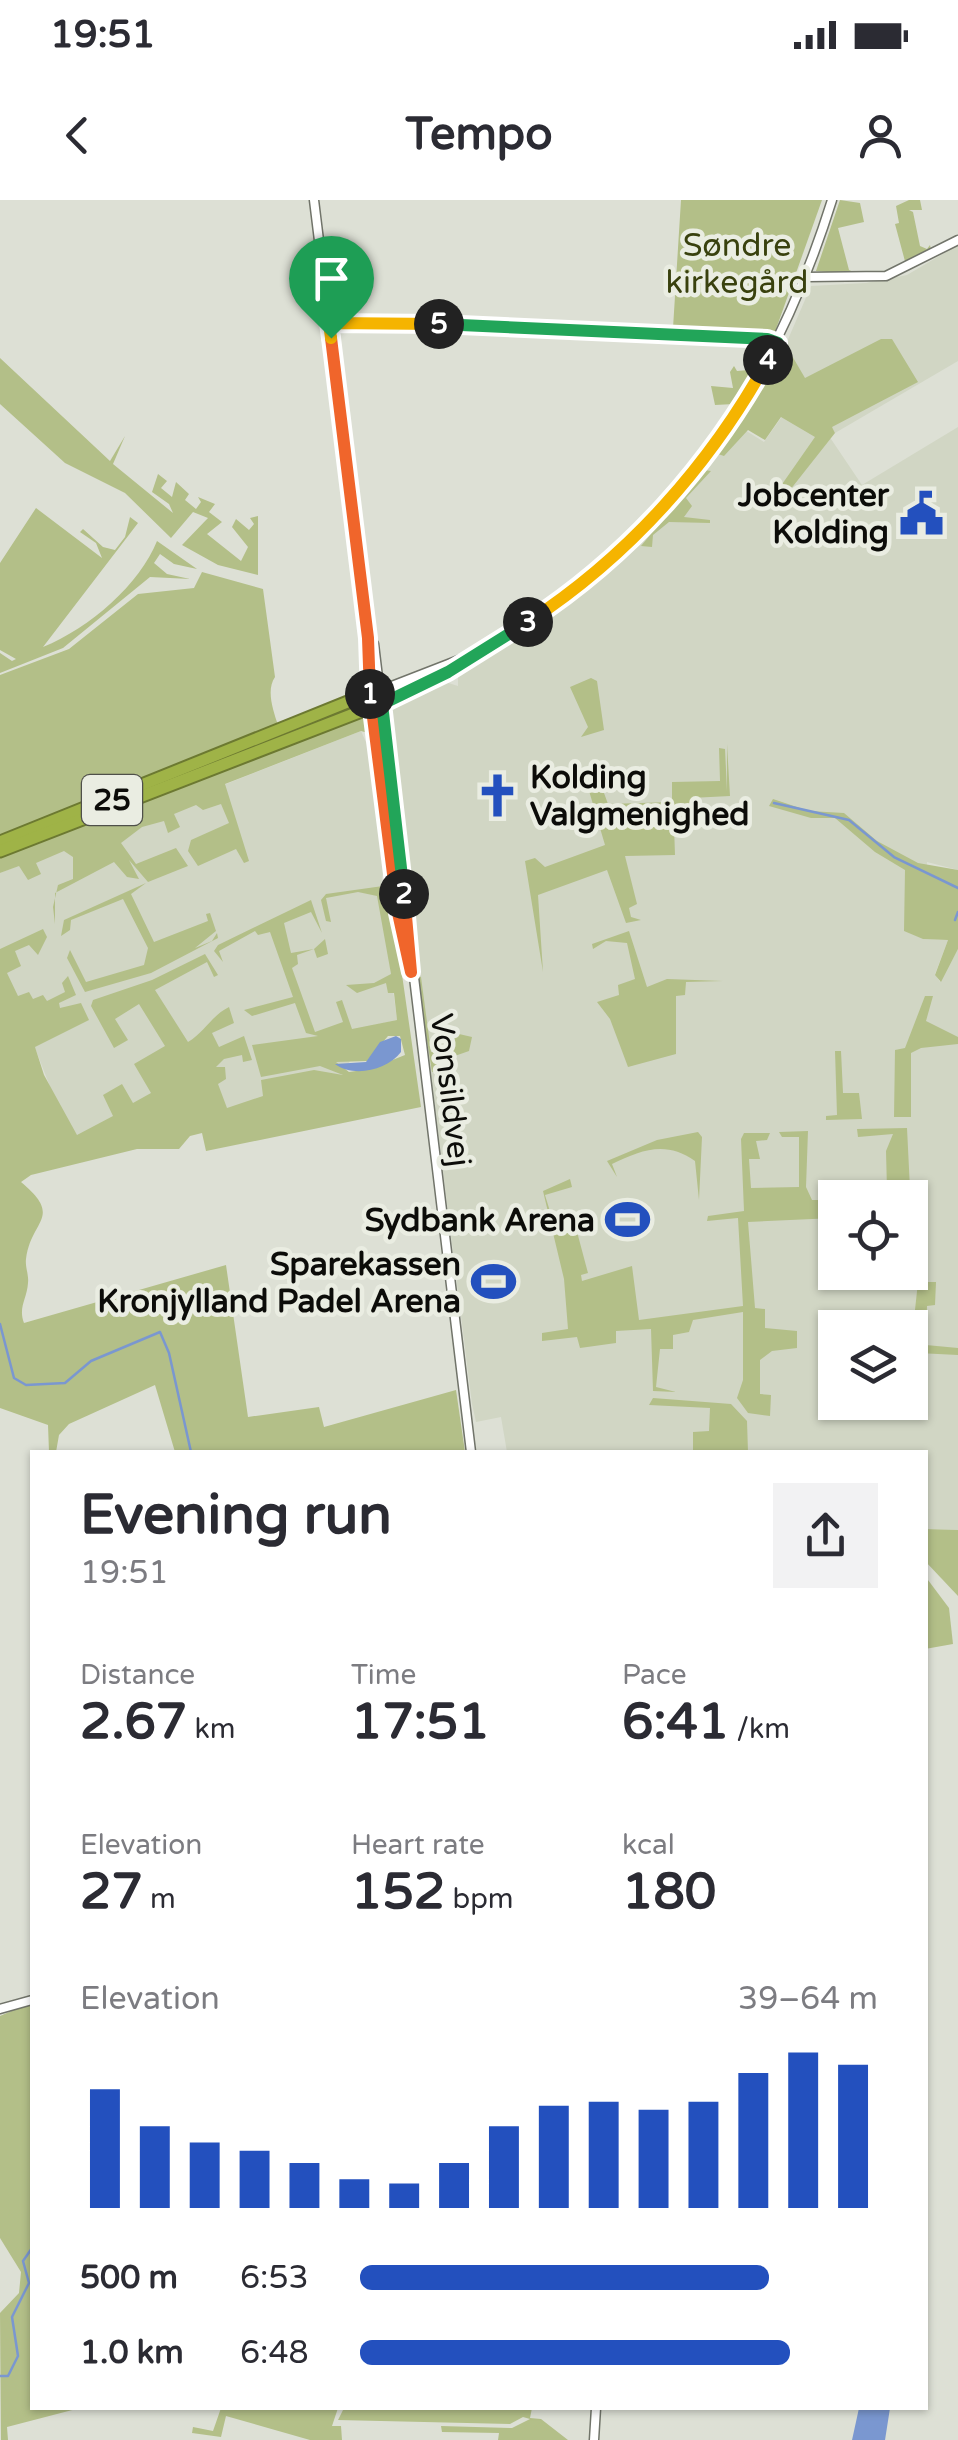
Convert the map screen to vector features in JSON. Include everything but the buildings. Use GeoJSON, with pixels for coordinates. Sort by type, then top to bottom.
{"type":"FeatureCollection","features":[{"type":"Feature","properties":{"kind":"highway","name":"25"},"geometry":{"type":"LineString","coordinates":[[0,851],[276,745],[376,699]]}},
{"type":"Feature","properties":{"kind":"highway","name":"25"},"geometry":{"type":"LineString","coordinates":[[0,842],[376,699]]}},
{"type":"Feature","properties":{"kind":"main road"},"geometry":{"type":"LineString","coordinates":[[314,200],[367,640],[374,644],[387,818],[398,880]]}},
{"type":"Feature","properties":{"kind":"main road"},"geometry":{"type":"LineString","coordinates":[[376,699],[448,672],[543,612],[656,515],[731,424],[778,343],[807,277],[832,200]]}},
{"type":"Feature","properties":{"kind":"main road"},"geometry":{"type":"LineString","coordinates":[[807,277],[886,276],[958,240]]}},
{"type":"Feature","properties":{"kind":"main road"},"geometry":{"type":"LineString","coordinates":[[329,323],[572,330],[778,343]]}},
{"type":"Feature","properties":{"kind":"main road"},"geometry":{"type":"LineString","coordinates":[[376,699],[426,673],[469,657]]}},
{"type":"Feature","properties":{"kind":"main road","name":"Vonsildvej"},"geometry":{"type":"LineString","coordinates":[[376,699],[393,806],[398,880],[472,1450]]}},
{"type":"Feature","properties":{"kind":"main road","name":"Vonsildvej"},"geometry":{"type":"LineString","coordinates":[[398,880],[411,972]]}},
{"type":"Feature","properties":{"kind":"main road"},"geometry":{"type":"LineString","coordinates":[[0,2009],[30,2001]]}},
{"type":"Feature","properties":{"kind":"main road"},"geometry":{"type":"LineString","coordinates":[[594,2440],[596,2410]]}},
{"type":"Feature","properties":{"kind":"shaded area"},"geometry":{"type":"Polygon","coordinates":[[[958,245],[958,361],[835,433],[791,354],[783,351],[811,286],[866,283],[907,275],[958,245]]]}},
{"type":"Feature","properties":{"kind":"shaded area"},"geometry":{"type":"Polygon","coordinates":[[[783,415],[831,439],[862,485],[958,427],[958,870],[927,862],[923,939],[948,940],[935,974],[940,982],[958,949],[958,1530],[928,1529],[928,1450],[507,1450],[501,1417],[476,1422],[401,835],[389,707],[442,681],[458,686],[458,673],[562,608],[658,525],[737,425],[764,442],[783,415]]]}},
{"type":"Feature","properties":{"kind":"shaded area"},"geometry":{"type":"Polygon","coordinates":[[[361,731],[373,758],[386,856],[380,890],[397,1020],[374,1025],[340,1076],[209,1115],[61,1143],[49,1084],[35,1048],[0,1010],[0,873],[361,731]]]}},
{"type":"Feature","properties":{"kind":"green space","name":"Søndre kirkegård"},"geometry":{"type":"Polygon","coordinates":[[[681,200],[822,200],[775,332],[673,328],[681,200]]]}},
{"type":"Feature","properties":{"kind":"green space"},"geometry":{"type":"Polygon","coordinates":[[[840,200],[860,203],[864,222],[838,228],[849,270],[860,275],[816,271],[840,200]]]}},
{"type":"Feature","properties":{"kind":"green space"},"geometry":{"type":"Polygon","coordinates":[[[920,200],[922,210],[909,210],[913,212],[920,246],[927,249],[930,245],[931,250],[906,265],[895,224],[899,223],[896,206],[920,200]]]}},
{"type":"Feature","properties":{"kind":"green space"},"geometry":{"type":"Polygon","coordinates":[[[881,339],[892,339],[918,382],[832,427],[835,433],[775,509],[765,500],[771,500],[815,437],[781,417],[765,440],[748,430],[724,456],[718,454],[782,350],[791,354],[805,378],[881,339]]]}},
{"type":"Feature","properties":{"kind":"green space"},"geometry":{"type":"Polygon","coordinates":[[[729,342],[766,345],[767,349],[734,404],[715,405],[711,386],[733,388],[730,372],[734,366],[737,371],[749,370],[748,345],[729,342]]]}},
{"type":"Feature","properties":{"kind":"green space"},"geometry":{"type":"Polygon","coordinates":[[[0,358],[110,461],[125,436],[113,464],[173,513],[169,504],[152,492],[158,474],[167,481],[161,488],[172,497],[176,482],[189,494],[185,500],[196,509],[201,502],[198,497],[215,504],[209,512],[222,522],[207,534],[241,561],[248,547],[232,527],[236,519],[249,530],[254,524],[250,518],[258,516],[258,575],[218,565],[182,545],[208,518],[193,512],[171,538],[125,493],[65,463],[0,404],[0,358]]]}},
{"type":"Feature","properties":{"kind":"green space"},"geometry":{"type":"Polygon","coordinates":[[[704,470],[711,471],[686,498],[692,506],[684,517],[710,523],[669,522],[653,535],[652,547],[641,546],[704,470]]]}},
{"type":"Feature","properties":{"kind":"green space"},"geometry":{"type":"Polygon","coordinates":[[[36,508],[102,558],[96,543],[80,532],[83,529],[103,547],[115,550],[125,537],[130,517],[138,523],[43,647],[78,628],[111,603],[139,573],[157,541],[197,569],[174,564],[160,554],[154,563],[167,574],[190,579],[150,577],[63,648],[0,673],[0,653],[12,661],[16,659],[0,650],[0,563],[36,508]]]}},
{"type":"Feature","properties":{"kind":"green space"},"geometry":{"type":"Polygon","coordinates":[[[202,572],[263,589],[275,677],[271,700],[278,725],[0,836],[0,675],[69,649],[138,594],[194,588],[202,572]]]}},
{"type":"Feature","properties":{"kind":"green space"},"geometry":{"type":"Polygon","coordinates":[[[591,678],[597,681],[604,730],[581,737],[588,727],[570,687],[591,678]]]}},
{"type":"Feature","properties":{"kind":"green space"},"geometry":{"type":"Polygon","coordinates":[[[367,716],[387,862],[382,863],[368,733],[361,731],[225,784],[249,861],[244,863],[236,849],[198,866],[188,851],[191,840],[229,823],[221,804],[203,810],[196,805],[174,814],[180,827],[168,833],[164,821],[142,827],[121,843],[136,864],[176,848],[188,866],[148,882],[129,860],[139,879],[127,877],[114,862],[56,892],[58,885],[73,879],[73,857],[64,851],[36,863],[41,874],[28,880],[19,866],[0,873],[0,857],[367,716]]]}},
{"type":"Feature","properties":{"kind":"green space"},"geometry":{"type":"Polygon","coordinates":[[[727,744],[730,796],[691,798],[693,821],[730,822],[730,826],[674,826],[675,855],[625,856],[637,904],[629,908],[631,917],[641,920],[626,923],[607,870],[538,895],[543,972],[525,861],[535,858],[545,867],[605,845],[587,784],[600,782],[608,804],[672,802],[672,782],[720,781],[719,748],[725,749],[727,791],[727,744]]]}},
{"type":"Feature","properties":{"kind":"green space"},"geometry":{"type":"Polygon","coordinates":[[[773,799],[809,811],[844,813],[877,841],[918,863],[958,870],[958,949],[941,982],[935,975],[948,940],[923,939],[904,931],[905,870],[875,852],[835,818],[811,818],[769,806],[773,799]]]}},
{"type":"Feature","properties":{"kind":"green space"},"geometry":{"type":"Polygon","coordinates":[[[146,883],[131,894],[154,942],[208,921],[206,914],[210,913],[216,931],[195,948],[212,941],[217,933],[218,938],[151,973],[85,992],[67,958],[70,950],[86,982],[144,965],[148,948],[123,899],[71,920],[70,930],[61,936],[64,920],[146,883]]]}},
{"type":"Feature","properties":{"kind":"green space"},"geometry":{"type":"Polygon","coordinates":[[[383,886],[381,890],[390,891],[421,1107],[206,1151],[202,1133],[190,1136],[179,1149],[137,1149],[31,1175],[21,1182],[34,1194],[43,1212],[26,1259],[24,1323],[226,1265],[248,1417],[319,1407],[324,1427],[456,1390],[465,1450],[174,1450],[155,1385],[69,1424],[59,1435],[56,1450],[49,1450],[48,1425],[0,1408],[0,949],[43,929],[47,937],[38,955],[29,945],[15,951],[21,966],[7,973],[18,996],[29,992],[33,999],[43,995],[47,1001],[65,992],[62,983],[68,976],[76,995],[59,1003],[60,1008],[81,1003],[89,1020],[35,1047],[44,1075],[77,1135],[113,1116],[103,1095],[122,1084],[133,1103],[151,1093],[134,1064],[165,1046],[139,1004],[115,1019],[128,1040],[114,1048],[91,1006],[93,1000],[152,980],[205,954],[218,975],[214,977],[207,962],[155,990],[188,1042],[229,1007],[234,1023],[212,1033],[219,1047],[244,1036],[252,1060],[243,1062],[242,1055],[224,1059],[216,1067],[225,1067],[226,1079],[218,1084],[227,1108],[263,1096],[261,1080],[314,1070],[343,1075],[320,1066],[261,1077],[252,1045],[318,1036],[306,1033],[295,1003],[252,1016],[244,1010],[293,997],[270,932],[258,935],[255,931],[219,951],[223,962],[214,951],[218,945],[311,900],[322,933],[311,912],[284,923],[291,953],[314,949],[297,955],[298,964],[292,968],[315,1032],[343,1022],[336,1002],[342,1000],[352,1029],[397,1020],[394,993],[388,993],[386,983],[357,993],[346,985],[374,983],[391,974],[377,896],[358,892],[326,898],[331,922],[326,921],[321,900],[326,894],[383,886]],[[388,1036],[367,1061],[336,1062],[349,1072],[370,1069],[405,1055],[400,1036],[388,1036]]]}},
{"type":"Feature","properties":{"kind":"green space"},"geometry":{"type":"Polygon","coordinates":[[[629,931],[647,987],[667,979],[723,981],[686,982],[685,995],[676,996],[676,1054],[628,1067],[610,1019],[597,1002],[619,995],[618,985],[635,979],[627,943],[606,941],[593,949],[592,944],[629,931]]]}},
{"type":"Feature","properties":{"kind":"green space"},"geometry":{"type":"Polygon","coordinates":[[[325,939],[328,954],[317,958],[314,949],[325,939]]]}},
{"type":"Feature","properties":{"kind":"green space"},"geometry":{"type":"Polygon","coordinates":[[[417,976],[421,977],[431,1052],[445,1050],[446,1040],[459,1034],[472,1037],[469,1051],[449,1058],[446,1067],[432,1072],[417,976]]]}},
{"type":"Feature","properties":{"kind":"green space"},"geometry":{"type":"Polygon","coordinates":[[[925,996],[933,996],[926,1021],[958,1037],[958,1044],[921,1048],[911,1053],[911,1117],[894,1117],[895,1050],[905,1048],[925,996]]]}},
{"type":"Feature","properties":{"kind":"green space"},"geometry":{"type":"Polygon","coordinates":[[[835,1051],[841,1051],[843,1093],[859,1093],[862,1119],[826,1120],[826,1116],[837,1115],[835,1051]]]}},
{"type":"Feature","properties":{"kind":"green space"},"geometry":{"type":"Polygon","coordinates":[[[907,1128],[910,1180],[887,1180],[886,1151],[893,1134],[858,1137],[857,1129],[907,1128]]]}},
{"type":"Feature","properties":{"kind":"green space"},"geometry":{"type":"Polygon","coordinates":[[[808,1131],[806,1187],[812,1200],[818,1200],[818,1219],[748,1222],[755,1308],[765,1309],[765,1328],[797,1331],[797,1348],[772,1351],[760,1360],[760,1394],[771,1395],[770,1416],[748,1413],[737,1398],[743,1380],[743,1312],[693,1320],[689,1332],[673,1335],[673,1349],[660,1349],[656,1387],[676,1392],[653,1391],[651,1329],[616,1331],[616,1343],[580,1348],[577,1337],[542,1341],[542,1333],[568,1329],[564,1279],[543,1191],[570,1179],[572,1187],[545,1195],[552,1218],[572,1213],[588,1273],[581,1275],[582,1281],[632,1266],[639,1320],[743,1306],[738,1218],[707,1221],[708,1216],[744,1211],[744,1133],[770,1133],[767,1140],[756,1141],[760,1159],[749,1159],[751,1188],[799,1187],[799,1137],[782,1137],[779,1132],[808,1131]]]}},
{"type":"Feature","properties":{"kind":"green space"},"geometry":{"type":"Polygon","coordinates":[[[698,1132],[702,1137],[699,1200],[695,1161],[684,1155],[654,1149],[633,1155],[612,1164],[617,1177],[607,1161],[657,1140],[698,1132]]]}},
{"type":"Feature","properties":{"kind":"green space"},"geometry":{"type":"Polygon","coordinates":[[[928,1282],[936,1282],[935,1305],[915,1310],[917,1290],[928,1290],[928,1282]]]}},
{"type":"Feature","properties":{"kind":"green space"},"geometry":{"type":"Polygon","coordinates":[[[928,1345],[958,1348],[958,1355],[928,1354],[928,1345]]]}},
{"type":"Feature","properties":{"kind":"green space"},"geometry":{"type":"Polygon","coordinates":[[[653,1398],[731,1404],[747,1421],[748,1450],[693,1450],[693,1432],[709,1431],[710,1408],[649,1405],[653,1398]]]}},
{"type":"Feature","properties":{"kind":"green space"},"geometry":{"type":"Polygon","coordinates":[[[928,1529],[958,1530],[958,1596],[928,1564],[928,1529]]]}},
{"type":"Feature","properties":{"kind":"green space"},"geometry":{"type":"Polygon","coordinates":[[[928,1580],[949,1608],[953,1644],[928,1648],[928,1580]]]}},
{"type":"Feature","properties":{"kind":"green space"},"geometry":{"type":"Polygon","coordinates":[[[30,2003],[30,2410],[72,2410],[7,2427],[8,2440],[1,2440],[0,2313],[19,2293],[21,2272],[0,2238],[0,2016],[30,2003]]]}},
{"type":"Feature","properties":{"kind":"green space"},"geometry":{"type":"Polygon","coordinates":[[[220,2410],[337,2410],[332,2426],[341,2426],[342,2440],[310,2440],[226,2416],[221,2437],[192,2433],[193,2427],[213,2431],[220,2410]]]}},
{"type":"Feature","properties":{"kind":"green space"},"geometry":{"type":"Polygon","coordinates":[[[343,2410],[532,2410],[530,2418],[541,2419],[568,2440],[498,2440],[499,2433],[442,2432],[441,2426],[512,2428],[530,2419],[523,2417],[510,2424],[338,2420],[343,2410]]]}},
{"type":"Feature","properties":{"kind":"water"},"geometry":{"type":"Polygon","coordinates":[[[396,1036],[401,1039],[401,1052],[379,1067],[351,1071],[335,1064],[366,1062],[380,1042],[396,1036]]]}},
{"type":"Feature","properties":{"kind":"water"},"geometry":{"type":"Polygon","coordinates":[[[859,2410],[890,2410],[885,2440],[852,2440],[859,2410]]]}},
{"type":"Feature","properties":{"kind":"waterway"},"geometry":{"type":"LineString","coordinates":[[774,803],[849,820],[894,857],[958,888]]}},
{"type":"Feature","properties":{"kind":"waterway"},"geometry":{"type":"LineString","coordinates":[[955,920],[958,912]]}},
{"type":"Feature","properties":{"kind":"waterway"},"geometry":{"type":"LineString","coordinates":[[0,1324],[14,1378],[26,1385],[65,1383],[91,1361],[160,1332],[169,1353],[191,1450]]}},
{"type":"Feature","properties":{"kind":"waterway"},"geometry":{"type":"LineString","coordinates":[[0,2376],[8,2376],[18,2356],[12,2317],[29,2283],[23,2261],[30,2251]]}},
{"type":"Feature","properties":{"kind":"place","name":"Jobcenter Kolding"},"geometry":{"type":"Point","coordinates":[922,513]}},
{"type":"Feature","properties":{"kind":"place","name":"Kolding Valgmenighed"},"geometry":{"type":"Point","coordinates":[497,795]}},
{"type":"Feature","properties":{"kind":"place","name":"Sydbank Arena"},"geometry":{"type":"Point","coordinates":[628,1220]}},
{"type":"Feature","properties":{"kind":"place","name":"Sparekassen Kronjylland Padel Arena"},"geometry":{"type":"Point","coordinates":[494,1282]}},
{"type":"Feature","properties":{"kind":"route"},"geometry":{"type":"LineString","coordinates":[[329,323],[572,330],[767,339],[778,343],[731,424],[704,460],[630,541],[543,612],[448,672],[382,704],[411,972],[398,913],[370,693],[365,650],[368,638],[331,338],[329,323]]}}]}
